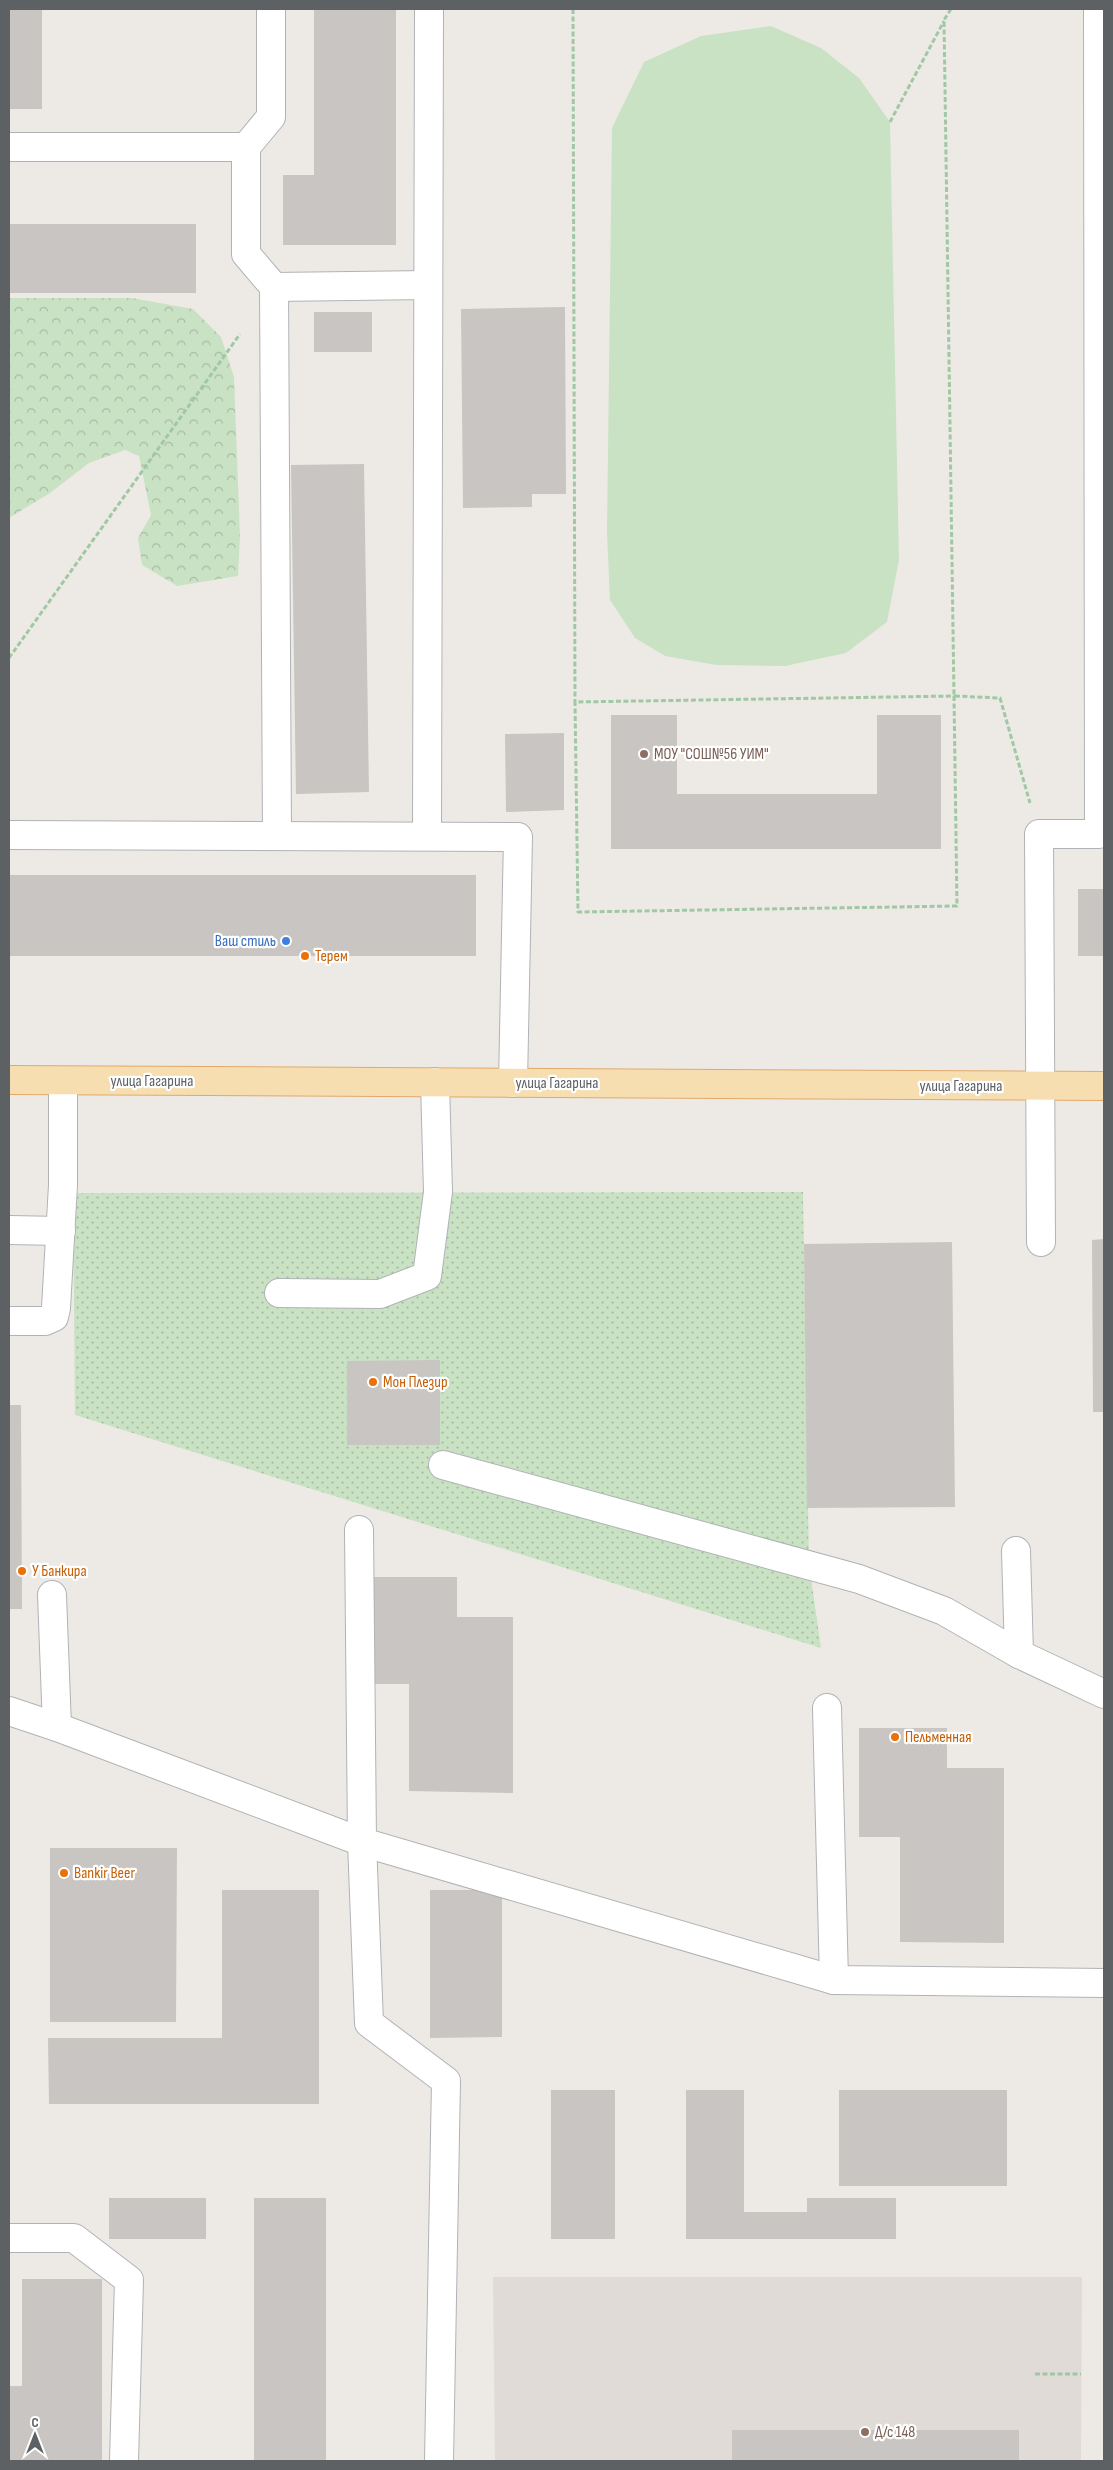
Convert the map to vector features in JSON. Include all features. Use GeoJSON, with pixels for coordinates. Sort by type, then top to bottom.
{"type":"FeatureCollection","features":[{"type":"Feature","properties":{"kind":"main road","name":"улица Гагарина"},"geometry":{"type":"LineString","coordinates":[[9,1080],[1104,1086]]}},
{"type":"Feature","properties":{"kind":"lane"},"geometry":{"type":"LineString","coordinates":[[271,9],[271,117],[246,147],[246,254],[274,287],[277,835]]}},
{"type":"Feature","properties":{"kind":"lane"},"geometry":{"type":"LineString","coordinates":[[427,835],[429,9]]}},
{"type":"Feature","properties":{"kind":"lane"},"geometry":{"type":"LineString","coordinates":[[1041,1242],[1039,834],[1102,834],[1101,61],[1098,9]]}},
{"type":"Feature","properties":{"kind":"lane"},"geometry":{"type":"LineString","coordinates":[[9,147],[246,147]]}},
{"type":"Feature","properties":{"kind":"lane"},"geometry":{"type":"LineString","coordinates":[[274,287],[428,286]]}},
{"type":"Feature","properties":{"kind":"lane"},"geometry":{"type":"LineString","coordinates":[[9,835],[427,835],[518,837],[513,1083]]}},
{"type":"Feature","properties":{"kind":"lane"},"geometry":{"type":"LineString","coordinates":[[9,1321],[44,1321],[54,1317],[61,1231],[63,1081]]}},
{"type":"Feature","properties":{"kind":"lane"},"geometry":{"type":"LineString","coordinates":[[279,1293],[380,1294],[427,1276],[438,1192],[435,1082]]}},
{"type":"Feature","properties":{"kind":"lane"},"geometry":{"type":"LineString","coordinates":[[9,1230],[61,1231]]}},
{"type":"Feature","properties":{"kind":"lane"},"geometry":{"type":"LineString","coordinates":[[443,1465],[859,1579],[944,1611],[1019,1654],[1104,1694]]}},
{"type":"Feature","properties":{"kind":"lane"},"geometry":{"type":"LineString","coordinates":[[358,1530],[362,1842],[369,2023],[446,2081],[439,2461]]}},
{"type":"Feature","properties":{"kind":"lane"},"geometry":{"type":"LineString","coordinates":[[1016,1551],[1019,1654]]}},
{"type":"Feature","properties":{"kind":"lane"},"geometry":{"type":"LineString","coordinates":[[52,1595],[57,1727]]}},
{"type":"Feature","properties":{"kind":"lane"},"geometry":{"type":"LineString","coordinates":[[826,1708],[834,1980]]}},
{"type":"Feature","properties":{"kind":"lane"},"geometry":{"type":"LineString","coordinates":[[9,1711],[57,1727],[362,1842],[834,1980],[1104,1983]]}},
{"type":"Feature","properties":{"kind":"lane"},"geometry":{"type":"LineString","coordinates":[[9,2238],[74,2238],[129,2280],[124,2461]]}},
{"type":"Feature","properties":{"kind":"path"},"geometry":{"type":"LineString","coordinates":[[573,9],[575,702],[578,912],[957,906],[944,20]]}},
{"type":"Feature","properties":{"kind":"path"},"geometry":{"type":"LineString","coordinates":[[890,122],[951,9]]}},
{"type":"Feature","properties":{"kind":"path"},"geometry":{"type":"LineString","coordinates":[[9,658],[274,287]]}},
{"type":"Feature","properties":{"kind":"path"},"geometry":{"type":"LineString","coordinates":[[575,702],[954,696],[1000,698],[1039,834]]}},
{"type":"Feature","properties":{"kind":"path"},"geometry":{"type":"LineString","coordinates":[[1036,2374],[1082,2374]]}},
{"type":"Feature","properties":{"kind":"shaded area"},"geometry":{"type":"Polygon","coordinates":[[[493,2277],[1082,2277],[1081,2461],[495,2461],[493,2277]]]}},
{"type":"Feature","properties":{"kind":"green space"},"geometry":{"type":"Polygon","coordinates":[[[771,26],[821,48],[859,78],[890,122],[899,560],[887,622],[846,653],[785,666],[716,665],[665,656],[635,638],[610,600],[607,532],[612,128],[644,62],[701,36],[771,26]]]}},
{"type":"Feature","properties":{"kind":"green space"},"geometry":{"type":"Polygon","coordinates":[[[9,298],[132,298],[193,309],[221,337],[234,377],[240,536],[238,576],[177,586],[142,565],[138,538],[151,515],[139,456],[125,450],[89,463],[50,493],[9,518],[9,298]]]}},
{"type":"Feature","properties":{"kind":"green space"},"geometry":{"type":"Polygon","coordinates":[[[803,1192],[809,1564],[821,1648],[75,1415],[73,1193],[803,1192]]]}},
{"type":"Feature","properties":{"kind":"building"},"geometry":{"type":"Polygon","coordinates":[[[9,9],[42,9],[42,109],[9,109],[9,9]]]}},
{"type":"Feature","properties":{"kind":"building"},"geometry":{"type":"Polygon","coordinates":[[[314,9],[396,9],[396,245],[283,245],[283,175],[314,175],[314,9]]]}},
{"type":"Feature","properties":{"kind":"building"},"geometry":{"type":"Polygon","coordinates":[[[9,224],[196,224],[196,293],[9,293],[9,224]]]}},
{"type":"Feature","properties":{"kind":"building"},"geometry":{"type":"Polygon","coordinates":[[[565,307],[566,494],[532,494],[532,507],[463,508],[461,309],[565,307]]]}},
{"type":"Feature","properties":{"kind":"building"},"geometry":{"type":"Polygon","coordinates":[[[314,312],[372,312],[372,352],[314,352],[314,312]]]}},
{"type":"Feature","properties":{"kind":"building"},"geometry":{"type":"Polygon","coordinates":[[[364,464],[369,792],[296,794],[291,465],[364,464]]]}},
{"type":"Feature","properties":{"kind":"building","name":"МОУ \"СОШ№56 УИМ\""},"geometry":{"type":"Polygon","coordinates":[[[611,715],[677,715],[677,794],[877,794],[877,715],[941,715],[941,849],[611,849],[611,715]]]}},
{"type":"Feature","properties":{"kind":"building"},"geometry":{"type":"Polygon","coordinates":[[[564,733],[564,810],[506,812],[505,734],[564,733]]]}},
{"type":"Feature","properties":{"kind":"building"},"geometry":{"type":"Polygon","coordinates":[[[9,875],[476,875],[476,956],[9,956],[9,875]]]}},
{"type":"Feature","properties":{"kind":"building"},"geometry":{"type":"Polygon","coordinates":[[[1078,889],[1104,889],[1104,956],[1078,956],[1078,889]]]}},
{"type":"Feature","properties":{"kind":"building"},"geometry":{"type":"Polygon","coordinates":[[[1104,1239],[1104,1412],[1093,1412],[1092,1240],[1104,1239]]]}},
{"type":"Feature","properties":{"kind":"building"},"geometry":{"type":"Polygon","coordinates":[[[952,1242],[955,1507],[807,1508],[804,1244],[952,1242]]]}},
{"type":"Feature","properties":{"kind":"building"},"geometry":{"type":"Polygon","coordinates":[[[440,1360],[440,1445],[347,1445],[347,1361],[440,1360]]]}},
{"type":"Feature","properties":{"kind":"building"},"geometry":{"type":"Polygon","coordinates":[[[9,1405],[21,1405],[22,1609],[9,1609],[9,1405]]]}},
{"type":"Feature","properties":{"kind":"building"},"geometry":{"type":"Polygon","coordinates":[[[369,1577],[457,1577],[457,1617],[513,1617],[513,1793],[409,1791],[409,1684],[369,1684],[369,1577]]]}},
{"type":"Feature","properties":{"kind":"building"},"geometry":{"type":"Polygon","coordinates":[[[859,1728],[947,1728],[947,1768],[1004,1768],[1004,1943],[900,1942],[900,1837],[859,1837],[859,1728]]]}},
{"type":"Feature","properties":{"kind":"building"},"geometry":{"type":"Polygon","coordinates":[[[50,1848],[177,1848],[176,2022],[50,2022],[50,1848]]]}},
{"type":"Feature","properties":{"kind":"building"},"geometry":{"type":"Polygon","coordinates":[[[222,1890],[319,1890],[319,2104],[49,2104],[48,2038],[222,2038],[222,1890]]]}},
{"type":"Feature","properties":{"kind":"building"},"geometry":{"type":"Polygon","coordinates":[[[430,1890],[502,1890],[502,2037],[430,2038],[430,1890]]]}},
{"type":"Feature","properties":{"kind":"building"},"geometry":{"type":"Polygon","coordinates":[[[551,2090],[615,2090],[615,2239],[551,2239],[551,2090]]]}},
{"type":"Feature","properties":{"kind":"building"},"geometry":{"type":"Polygon","coordinates":[[[686,2090],[744,2090],[744,2212],[807,2212],[807,2198],[896,2198],[896,2239],[686,2239],[686,2090]]]}},
{"type":"Feature","properties":{"kind":"building"},"geometry":{"type":"Polygon","coordinates":[[[839,2090],[1007,2090],[1007,2186],[839,2186],[839,2090]]]}},
{"type":"Feature","properties":{"kind":"building"},"geometry":{"type":"Polygon","coordinates":[[[109,2198],[206,2198],[206,2239],[109,2239],[109,2198]]]}},
{"type":"Feature","properties":{"kind":"building"},"geometry":{"type":"Polygon","coordinates":[[[254,2198],[326,2198],[326,2461],[254,2461],[254,2198]]]}},
{"type":"Feature","properties":{"kind":"building"},"geometry":{"type":"Polygon","coordinates":[[[22,2279],[102,2279],[102,2461],[9,2461],[9,2386],[22,2386],[22,2279]]]}},
{"type":"Feature","properties":{"kind":"building"},"geometry":{"type":"Polygon","coordinates":[[[732,2430],[1019,2430],[1019,2461],[732,2461],[732,2430]]]}},
{"type":"Feature","properties":{"kind":"place","name":"МОУ \"СОШ№56 УИМ\""},"geometry":{"type":"Point","coordinates":[644,754]}},
{"type":"Feature","properties":{"kind":"place","name":"Ваш стиль"},"geometry":{"type":"Point","coordinates":[286,941]}},
{"type":"Feature","properties":{"kind":"place","name":"Терем"},"geometry":{"type":"Point","coordinates":[305,956]}},
{"type":"Feature","properties":{"kind":"place","name":"Мон Плезир"},"geometry":{"type":"Point","coordinates":[373,1382]}},
{"type":"Feature","properties":{"kind":"place","name":"У Банкира"},"geometry":{"type":"Point","coordinates":[22,1571]}},
{"type":"Feature","properties":{"kind":"place","name":"Пельменная"},"geometry":{"type":"Point","coordinates":[895,1737]}},
{"type":"Feature","properties":{"kind":"place","name":"Bankir Beer"},"geometry":{"type":"Point","coordinates":[64,1873]}},
{"type":"Feature","properties":{"kind":"place","name":"Д/с 148"},"geometry":{"type":"Point","coordinates":[865,2432]}}]}
